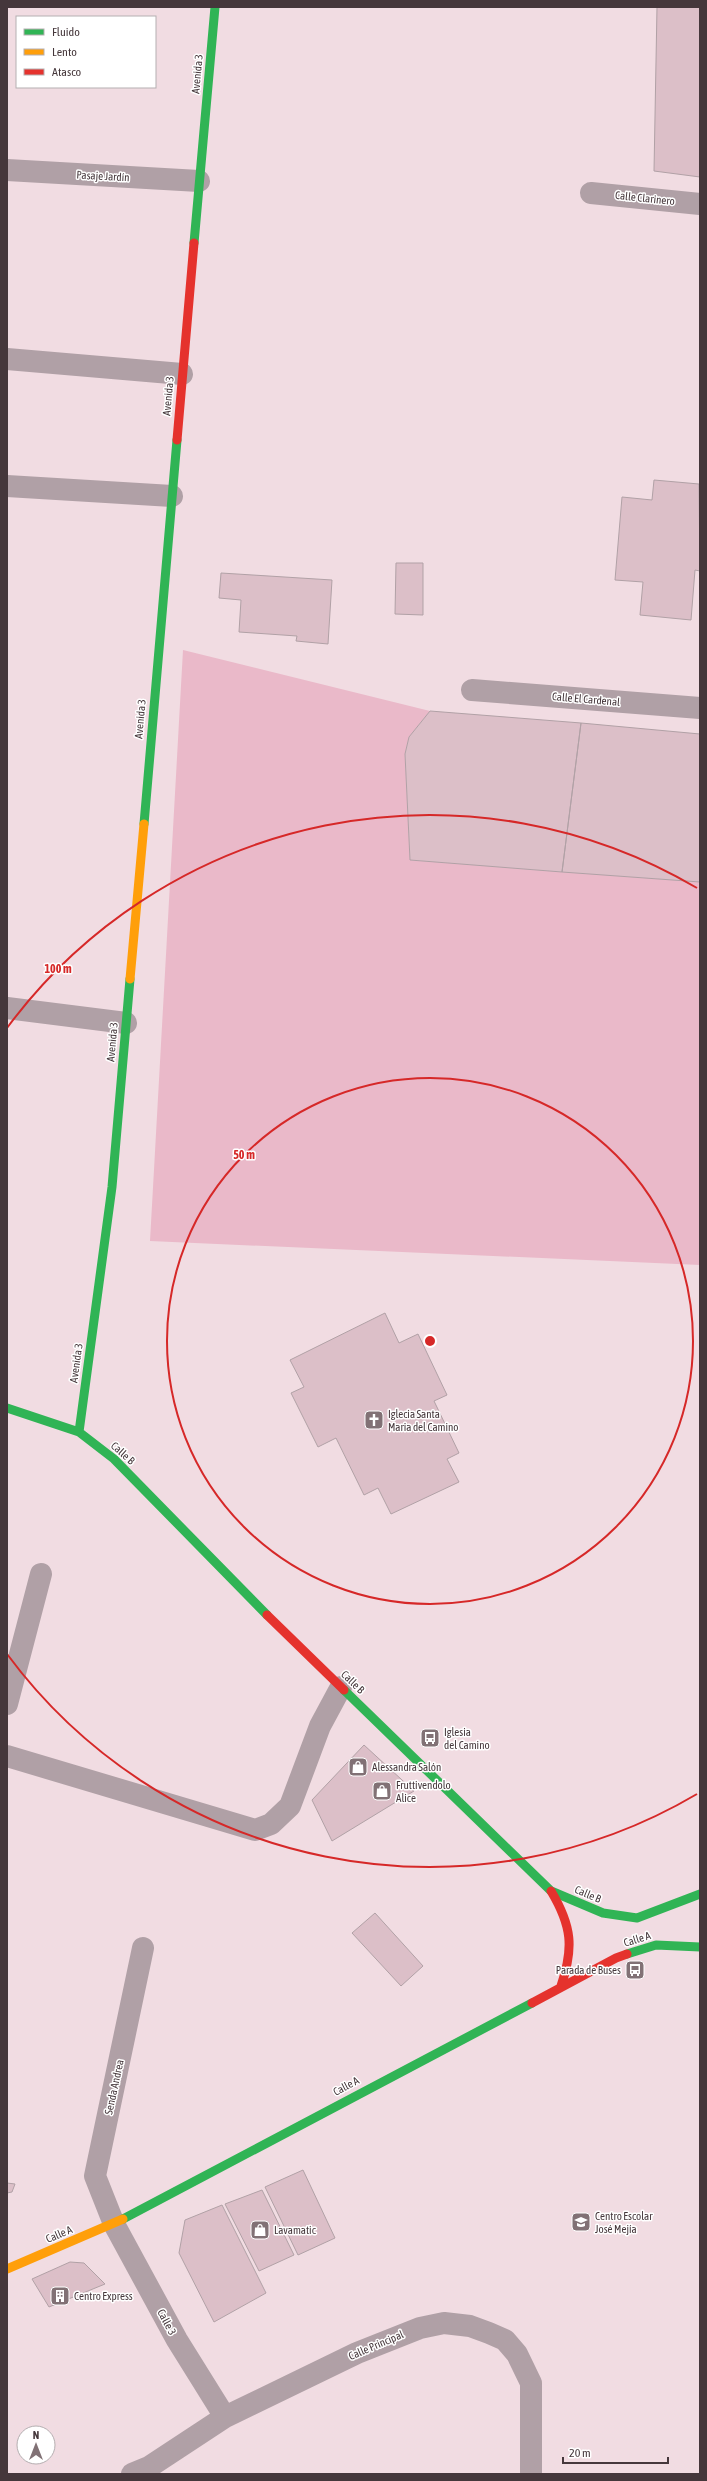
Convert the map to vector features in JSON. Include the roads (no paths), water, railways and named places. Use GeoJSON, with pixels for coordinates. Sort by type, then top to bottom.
{"type":"FeatureCollection","features":[{"type":"Feature","properties":{"kind":"street","name":"Avenida 3"},"geometry":{"type":"LineString","coordinates":[[79,1432],[112,1186],[215,7]]}},
{"type":"Feature","properties":{"kind":"street","name":"Pasaje Jardín"},"geometry":{"type":"LineString","coordinates":[[7,170],[199,181]]}},
{"type":"Feature","properties":{"kind":"street","name":"Calle Clarinero"},"geometry":{"type":"LineString","coordinates":[[591,193],[700,204]]}},
{"type":"Feature","properties":{"kind":"street"},"geometry":{"type":"LineString","coordinates":[[7,359],[182,374]]}},
{"type":"Feature","properties":{"kind":"street"},"geometry":{"type":"LineString","coordinates":[[7,486],[172,496]]}},
{"type":"Feature","properties":{"kind":"street","name":"Calle El Cardenal"},"geometry":{"type":"LineString","coordinates":[[472,690],[700,708]]}},
{"type":"Feature","properties":{"kind":"street"},"geometry":{"type":"LineString","coordinates":[[7,1008],[126,1023]]}},
{"type":"Feature","properties":{"kind":"street","name":"Calle B"},"geometry":{"type":"LineString","coordinates":[[7,1408],[79,1432],[114,1458],[221,1570],[551,1891],[603,1913],[637,1918],[700,1894]]}},
{"type":"Feature","properties":{"kind":"street"},"geometry":{"type":"LineString","coordinates":[[7,1704],[41,1574]]}},
{"type":"Feature","properties":{"kind":"street"},"geometry":{"type":"LineString","coordinates":[[7,1756],[255,1830],[271,1824],[290,1806],[320,1726],[341,1687]]}},
{"type":"Feature","properties":{"kind":"street"},"geometry":{"type":"LineString","coordinates":[[551,1891],[562,1908],[569,1927],[571,1947],[568,1967],[561,1986]]}},
{"type":"Feature","properties":{"kind":"street","name":"Calle A"},"geometry":{"type":"LineString","coordinates":[[7,2269],[114,2224],[616,1958],[656,1946],[700,1946]]}},
{"type":"Feature","properties":{"kind":"street","name":"Senda Andrea"},"geometry":{"type":"LineString","coordinates":[[114,2224],[95,2176],[143,1948]]}},
{"type":"Feature","properties":{"kind":"street","name":"Calle 3"},"geometry":{"type":"LineString","coordinates":[[114,2224],[177,2340],[225,2417]]}},
{"type":"Feature","properties":{"kind":"street","name":"Calle Principal"},"geometry":{"type":"LineString","coordinates":[[132,2474],[149,2467],[225,2417],[357,2353],[420,2328],[444,2323],[470,2326],[505,2340],[517,2354],[531,2383],[531,2474]]}},
{"type":"Feature","properties":{"kind":"place","name":"Iglecia Santa Maria del Camino"},"geometry":{"type":"Point","coordinates":[374,1420]}},
{"type":"Feature","properties":{"kind":"place","name":"Iglesia del Camino"},"geometry":{"type":"Point","coordinates":[430,1738]}},
{"type":"Feature","properties":{"kind":"place","name":"Alessandra Salón"},"geometry":{"type":"Point","coordinates":[358,1767]}},
{"type":"Feature","properties":{"kind":"place","name":"Fruttivendolo Alice"},"geometry":{"type":"Point","coordinates":[382,1791]}},
{"type":"Feature","properties":{"kind":"place","name":"Parada de Buses"},"geometry":{"type":"Point","coordinates":[635,1970]}},
{"type":"Feature","properties":{"kind":"place","name":"Centro Escolar José Mejía"},"geometry":{"type":"Point","coordinates":[581,2222]}},
{"type":"Feature","properties":{"kind":"place","name":"Lavamatic"},"geometry":{"type":"Point","coordinates":[260,2230]}},
{"type":"Feature","properties":{"kind":"place","name":"Centro Express"},"geometry":{"type":"Point","coordinates":[60,2296]}}]}
